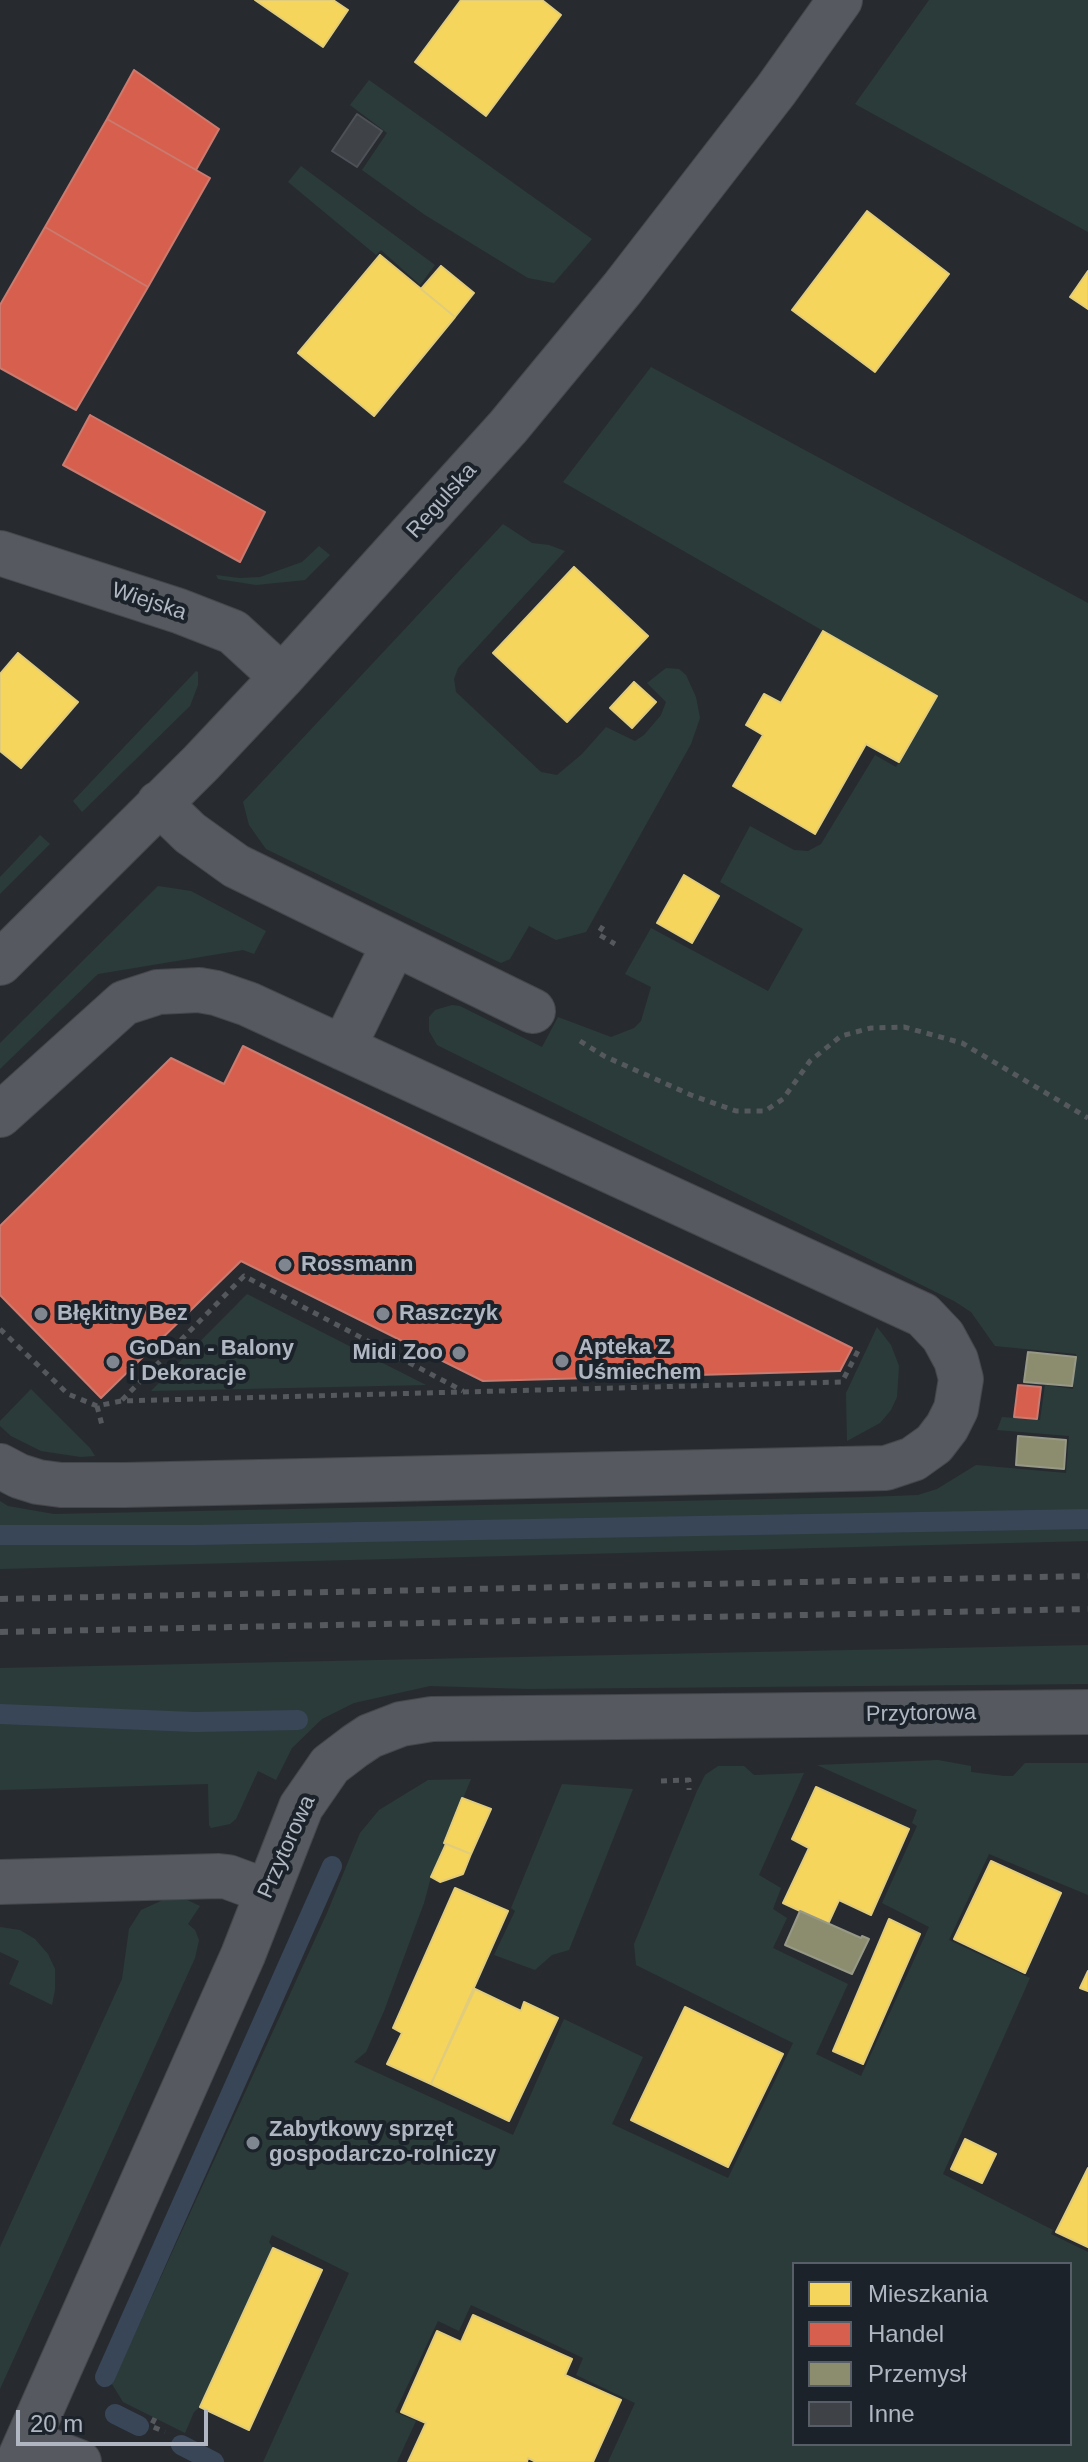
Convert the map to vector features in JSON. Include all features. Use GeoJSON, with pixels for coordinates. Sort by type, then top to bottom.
{"type":"FeatureCollection","features":[{"type":"Feature","properties":{"kind":"street","name":"Regulska"},"geometry":{"type":"LineString","coordinates":[[0,963],[201,763],[518,415],[651,252],[776,90],[840,0]]}},
{"type":"Feature","properties":{"kind":"street","name":"Wiejska"},"geometry":{"type":"LineString","coordinates":[[0,553],[216,624],[239,636],[282,677]]}},
{"type":"Feature","properties":{"kind":"street"},"geometry":{"type":"LineString","coordinates":[[159,803],[190,833],[236,866],[533,1011]]}},
{"type":"Feature","properties":{"kind":"street"},"geometry":{"type":"LineString","coordinates":[[343,1048],[394,944]]}},
{"type":"Feature","properties":{"kind":"street"},"geometry":{"type":"LineString","coordinates":[[0,1115],[124,1003],[158,992],[199,990],[234,998],[923,1315],[943,1336],[956,1360],[961,1379],[956,1409],[934,1444],[913,1459],[886,1468],[125,1485],[38,1482],[0,1466]]}},
{"type":"Feature","properties":{"kind":"street","name":"Przytorowa"},"geometry":{"type":"LineString","coordinates":[[23,2452],[243,1955],[301,1807],[338,1758],[363,1741],[411,1722],[432,1719],[1088,1712]]}},
{"type":"Feature","properties":{"kind":"street"},"geometry":{"type":"LineString","coordinates":[[0,1882],[219,1876],[266,1891]]}},
{"type":"Feature","properties":{"kind":"street"},"geometry":{"type":"LineString","coordinates":[[23,2452],[79,2462]]}},
{"type":"Feature","properties":{"kind":"path"},"geometry":{"type":"LineString","coordinates":[[603,926],[598,934],[615,944]]}},
{"type":"Feature","properties":{"kind":"path"},"geometry":{"type":"LineString","coordinates":[[533,1011],[604,1056],[691,1095],[736,1111],[765,1111],[783,1099],[810,1061],[841,1036],[871,1028],[904,1027],[962,1043],[1088,1118]]}},
{"type":"Feature","properties":{"kind":"path"},"geometry":{"type":"LineString","coordinates":[[121,1401],[244,1276],[465,1392]]}},
{"type":"Feature","properties":{"kind":"path"},"geometry":{"type":"LineString","coordinates":[[0,1329],[68,1394],[97,1406],[121,1401],[842,1382],[885,1296]]}},
{"type":"Feature","properties":{"kind":"path"},"geometry":{"type":"LineString","coordinates":[[661,1781],[689,1780],[689,1790]]}},
{"type":"Feature","properties":{"kind":"path"},"geometry":{"type":"LineString","coordinates":[[155,2418],[151,2426],[165,2432]]}},
{"type":"Feature","properties":{"kind":"shaded area"},"geometry":{"type":"Polygon","coordinates":[[[929,0],[1088,0],[1088,232],[855,104],[929,0]]]}},
{"type":"Feature","properties":{"kind":"shaded area"},"geometry":{"type":"Polygon","coordinates":[[[369,80],[592,239],[554,283],[528,278],[425,215],[362,170],[387,133],[350,105],[369,80]]]}},
{"type":"Feature","properties":{"kind":"shaded area"},"geometry":{"type":"Polygon","coordinates":[[[301,166],[435,265],[420,285],[381,250],[376,255],[288,182],[301,166]]]}},
{"type":"Feature","properties":{"kind":"shaded area"},"geometry":{"type":"Polygon","coordinates":[[[651,367],[1088,603],[1088,1541],[0,1569],[0,1501],[8,1506],[54,1514],[867,1497],[918,1495],[937,1489],[976,1465],[1066,1473],[1069,1436],[997,1430],[1002,1417],[1040,1420],[1045,1385],[1073,1389],[1076,1354],[995,1346],[971,1312],[954,1301],[437,1045],[429,1031],[429,1017],[435,1010],[452,1005],[460,1006],[542,1047],[558,1017],[611,1037],[634,1028],[641,1021],[651,987],[625,974],[651,928],[768,991],[803,929],[720,882],[750,826],[794,850],[808,851],[821,844],[875,755],[896,767],[937,696],[563,482],[651,367]]]}},
{"type":"Feature","properties":{"kind":"shaded area"},"geometry":{"type":"Polygon","coordinates":[[[503,524],[532,543],[565,551],[458,668],[454,679],[456,692],[541,772],[557,775],[582,754],[606,727],[635,741],[644,735],[661,715],[666,702],[647,683],[666,668],[679,669],[686,675],[696,697],[700,718],[691,744],[586,932],[556,940],[529,926],[510,959],[501,963],[266,849],[249,825],[243,802],[503,524]]]}},
{"type":"Feature","properties":{"kind":"shaded area"},"geometry":{"type":"Polygon","coordinates":[[[319,546],[330,555],[305,580],[256,585],[218,579],[216,575],[260,577],[302,562],[319,546]]]}},
{"type":"Feature","properties":{"kind":"shaded area"},"geometry":{"type":"Polygon","coordinates":[[[196,671],[198,685],[190,706],[82,812],[73,801],[196,671]]]}},
{"type":"Feature","properties":{"kind":"shaded area"},"geometry":{"type":"Polygon","coordinates":[[[40,835],[50,844],[0,894],[0,877],[40,835]]]}},
{"type":"Feature","properties":{"kind":"shaded area"},"geometry":{"type":"Polygon","coordinates":[[[158,886],[191,891],[266,931],[254,954],[243,950],[98,974],[0,1069],[0,1043],[158,886]]]}},
{"type":"Feature","properties":{"kind":"shaded area"},"geometry":{"type":"Polygon","coordinates":[[[247,1294],[426,1385],[151,1391],[247,1294]]]}},
{"type":"Feature","properties":{"kind":"shaded area"},"geometry":{"type":"Polygon","coordinates":[[[877,1327],[891,1345],[899,1366],[897,1397],[880,1423],[847,1441],[846,1393],[877,1327]]]}},
{"type":"Feature","properties":{"kind":"shaded area"},"geometry":{"type":"Polygon","coordinates":[[[31,1389],[95,1456],[41,1451],[11,1436],[0,1426],[0,1421],[31,1389]]]}},
{"type":"Feature","properties":{"kind":"shaded area"},"geometry":{"type":"Polygon","coordinates":[[[1088,1645],[1088,1684],[528,1689],[430,1686],[354,1703],[322,1719],[292,1748],[276,1780],[258,1771],[236,1819],[230,1824],[211,1828],[208,1784],[0,1790],[0,1668],[1088,1645]]]}},
{"type":"Feature","properties":{"kind":"shaded area"},"geometry":{"type":"Polygon","coordinates":[[[938,1760],[971,1766],[971,1772],[1013,1776],[1025,1763],[1088,1763],[1088,1895],[989,1854],[949,1940],[1030,1978],[943,2174],[1053,2230],[1051,2234],[1088,2252],[1088,2462],[608,2462],[635,2403],[576,2375],[583,2358],[471,2305],[459,2331],[438,2321],[395,2412],[416,2421],[397,2462],[263,2462],[349,2273],[272,2235],[269,2242],[273,2248],[185,2433],[123,2402],[112,2384],[327,1913],[360,1833],[379,1810],[428,1780],[471,1779],[431,1877],[384,2011],[366,2052],[354,2062],[513,2135],[564,2019],[643,2057],[612,2124],[728,2178],[793,2043],[636,1965],[634,1944],[705,1775],[718,1766],[744,1766],[754,1775],[804,1773],[759,1875],[781,1888],[773,1909],[787,1918],[773,1948],[848,1984],[816,2054],[861,2076],[929,1927],[882,1903],[917,1826],[912,1823],[917,1810],[817,1765],[938,1760]]]}},
{"type":"Feature","properties":{"kind":"shaded area"},"geometry":{"type":"Polygon","coordinates":[[[562,1784],[633,1789],[569,1950],[552,1955],[535,1970],[494,1955],[515,1911],[511,1908],[562,1784]]]}},
{"type":"Feature","properties":{"kind":"shaded area"},"geometry":{"type":"Polygon","coordinates":[[[183,1898],[200,1906],[188,1924],[199,1940],[195,1958],[0,2389],[0,2247],[122,1979],[129,1929],[141,1910],[163,1900],[183,1898]]]}},
{"type":"Feature","properties":{"kind":"shaded area"},"geometry":{"type":"Polygon","coordinates":[[[0,1927],[20,1930],[35,1939],[48,1954],[55,1969],[52,2005],[9,1984],[19,1961],[0,1952],[0,1927]]]}},
{"type":"Feature","properties":{"kind":"building: Mieszkania"},"geometry":{"type":"Polygon","coordinates":[[[255,0],[333,0],[348,10],[323,47],[255,0]]]}},
{"type":"Feature","properties":{"kind":"building: Mieszkania"},"geometry":{"type":"Polygon","coordinates":[[[461,0],[542,0],[561,15],[486,116],[415,62],[461,0]]]}},
{"type":"Feature","properties":{"kind":"building: Mieszkania"},"geometry":{"type":"Polygon","coordinates":[[[867,211],[949,274],[875,372],[792,310],[867,211]]]}},
{"type":"Feature","properties":{"kind":"building: Mieszkania"},"geometry":{"type":"Polygon","coordinates":[[[380,255],[455,317],[374,416],[298,353],[380,255]]]}},
{"type":"Feature","properties":{"kind":"building: Mieszkania"},"geometry":{"type":"Polygon","coordinates":[[[441,266],[474,293],[455,317],[421,289],[441,266]]]}},
{"type":"Feature","properties":{"kind":"building: Mieszkania"},"geometry":{"type":"Polygon","coordinates":[[[1088,271],[1088,309],[1070,297],[1088,271]]]}},
{"type":"Feature","properties":{"kind":"building: Mieszkania"},"geometry":{"type":"Polygon","coordinates":[[[574,567],[648,636],[567,722],[493,653],[574,567]]]}},
{"type":"Feature","properties":{"kind":"building: Mieszkania"},"geometry":{"type":"Polygon","coordinates":[[[823,631],[937,696],[899,762],[866,744],[815,834],[733,786],[763,735],[746,725],[764,694],[781,703],[823,631]]]}},
{"type":"Feature","properties":{"kind":"building: Mieszkania"},"geometry":{"type":"Polygon","coordinates":[[[18,653],[78,702],[21,768],[0,751],[0,674],[18,653]]]}},
{"type":"Feature","properties":{"kind":"building: Mieszkania"},"geometry":{"type":"Polygon","coordinates":[[[634,682],[656,702],[632,728],[610,708],[634,682]]]}},
{"type":"Feature","properties":{"kind":"building: Mieszkania"},"geometry":{"type":"Polygon","coordinates":[[[684,875],[719,896],[692,943],[657,923],[684,875]]]}},
{"type":"Feature","properties":{"kind":"building: Mieszkania"},"geometry":{"type":"Polygon","coordinates":[[[816,1787],[909,1829],[871,1915],[839,1900],[828,1924],[783,1903],[809,1848],[792,1839],[816,1787]]]}},
{"type":"Feature","properties":{"kind":"building: Mieszkania"},"geometry":{"type":"Polygon","coordinates":[[[462,1798],[491,1809],[471,1854],[444,1843],[462,1798]]]}},
{"type":"Feature","properties":{"kind":"building: Mieszkania"},"geometry":{"type":"Polygon","coordinates":[[[446,1844],[471,1854],[463,1874],[440,1882],[431,1877],[446,1844]]]}},
{"type":"Feature","properties":{"kind":"building: Mieszkania"},"geometry":{"type":"Polygon","coordinates":[[[991,1861],[1061,1893],[1025,1973],[954,1939],[991,1861]]]}},
{"type":"Feature","properties":{"kind":"building: Mieszkania"},"geometry":{"type":"Polygon","coordinates":[[[455,1888],[508,1911],[431,2084],[387,2064],[402,2033],[393,2028],[455,1888]]]}},
{"type":"Feature","properties":{"kind":"building: Mieszkania"},"geometry":{"type":"Polygon","coordinates":[[[889,1919],[920,1934],[863,2064],[833,2051],[889,1919]]]}},
{"type":"Feature","properties":{"kind":"building: Mieszkania"},"geometry":{"type":"Polygon","coordinates":[[[1088,1971],[1088,1991],[1080,1988],[1088,1971]]]}},
{"type":"Feature","properties":{"kind":"building: Mieszkania"},"geometry":{"type":"Polygon","coordinates":[[[475,1989],[521,2011],[524,2002],[558,2018],[509,2121],[431,2084],[475,1989]]]}},
{"type":"Feature","properties":{"kind":"building: Mieszkania"},"geometry":{"type":"Polygon","coordinates":[[[685,2007],[783,2054],[728,2167],[631,2120],[685,2007]]]}},
{"type":"Feature","properties":{"kind":"building: Mieszkania"},"geometry":{"type":"Polygon","coordinates":[[[965,2139],[996,2154],[982,2183],[951,2169],[965,2139]]]}},
{"type":"Feature","properties":{"kind":"building: Mieszkania"},"geometry":{"type":"Polygon","coordinates":[[[1088,2168],[1088,2247],[1056,2232],[1088,2168]]]}},
{"type":"Feature","properties":{"kind":"building: Mieszkania"},"geometry":{"type":"Polygon","coordinates":[[[273,2248],[322,2270],[249,2430],[200,2407],[273,2248]]]}},
{"type":"Feature","properties":{"kind":"building: Mieszkania"},"geometry":{"type":"Polygon","coordinates":[[[473,2315],[572,2359],[565,2375],[621,2400],[593,2462],[536,2462],[528,2458],[527,2462],[408,2462],[426,2423],[401,2412],[437,2331],[461,2342],[473,2315]]]}},
{"type":"Feature","properties":{"kind":"building: Handel"},"geometry":{"type":"Polygon","coordinates":[[[134,70],[219,129],[196,170],[107,119],[134,70]]]}},
{"type":"Feature","properties":{"kind":"building: Handel"},"geometry":{"type":"Polygon","coordinates":[[[107,119],[210,178],[148,287],[45,227],[107,119]]]}},
{"type":"Feature","properties":{"kind":"building: Handel"},"geometry":{"type":"Polygon","coordinates":[[[45,227],[148,287],[76,410],[0,368],[0,305],[45,227]]]}},
{"type":"Feature","properties":{"kind":"building: Handel"},"geometry":{"type":"Polygon","coordinates":[[[90,415],[265,512],[240,562],[63,465],[90,415]]]}},
{"type":"Feature","properties":{"kind":"building: Handel"},"geometry":{"type":"Polygon","coordinates":[[[243,1046],[852,1348],[840,1371],[483,1381],[241,1261],[101,1398],[0,1295],[0,1226],[171,1058],[224,1084],[243,1046]]]}},
{"type":"Feature","properties":{"kind":"building: Handel"},"geometry":{"type":"Polygon","coordinates":[[[1018,1385],[1041,1387],[1037,1419],[1014,1417],[1018,1385]]]}},
{"type":"Feature","properties":{"kind":"building: Przemysł"},"geometry":{"type":"Polygon","coordinates":[[[1028,1352],[1076,1357],[1072,1386],[1024,1382],[1028,1352]]]}},
{"type":"Feature","properties":{"kind":"building: Przemysł"},"geometry":{"type":"Polygon","coordinates":[[[1018,1436],[1066,1440],[1064,1469],[1016,1465],[1018,1436]]]}},
{"type":"Feature","properties":{"kind":"building: Przemysł"},"geometry":{"type":"Polygon","coordinates":[[[800,1911],[869,1939],[852,1974],[785,1945],[800,1911]]]}},
{"type":"Feature","properties":{"kind":"building: Inne"},"geometry":{"type":"Polygon","coordinates":[[[357,114],[382,131],[357,167],[332,151],[357,114]]]}},
{"type":"Feature","properties":{"kind":"waterway"},"geometry":{"type":"LineString","coordinates":[[0,1535],[196,1535],[1088,1519]]}},
{"type":"Feature","properties":{"kind":"waterway"},"geometry":{"type":"LineString","coordinates":[[0,1714],[194,1722],[298,1720]]}},
{"type":"Feature","properties":{"kind":"waterway"},"geometry":{"type":"LineString","coordinates":[[105,2377],[332,1866]]}},
{"type":"Feature","properties":{"kind":"waterway"},"geometry":{"type":"LineString","coordinates":[[115,2414],[139,2426]]}},
{"type":"Feature","properties":{"kind":"waterway"},"geometry":{"type":"LineString","coordinates":[[181,2445],[214,2462]]}},
{"type":"Feature","properties":{"kind":"railway"},"geometry":{"type":"LineString","coordinates":[[0,1599],[1088,1576]]}},
{"type":"Feature","properties":{"kind":"railway"},"geometry":{"type":"LineString","coordinates":[[0,1632],[1088,1609]]}},
{"type":"Feature","properties":{"kind":"place","name":"Rossmann"},"geometry":{"type":"Point","coordinates":[285,1265]}},
{"type":"Feature","properties":{"kind":"place","name":"Błękitny Bez"},"geometry":{"type":"Point","coordinates":[41,1314]}},
{"type":"Feature","properties":{"kind":"place","name":"Raszczyk"},"geometry":{"type":"Point","coordinates":[383,1314]}},
{"type":"Feature","properties":{"kind":"place","name":"Midi Zoo"},"geometry":{"type":"Point","coordinates":[459,1353]}},
{"type":"Feature","properties":{"kind":"place","name":"Apteka Z Uśmiechem"},"geometry":{"type":"Point","coordinates":[562,1361]}},
{"type":"Feature","properties":{"kind":"place","name":"GoDan - Balony i Dekoracje"},"geometry":{"type":"Point","coordinates":[113,1362]}},
{"type":"Feature","properties":{"kind":"place","name":"Zabytkowy sprzęt gospodarczo-rolniczy"},"geometry":{"type":"Point","coordinates":[253,2143]}}]}
